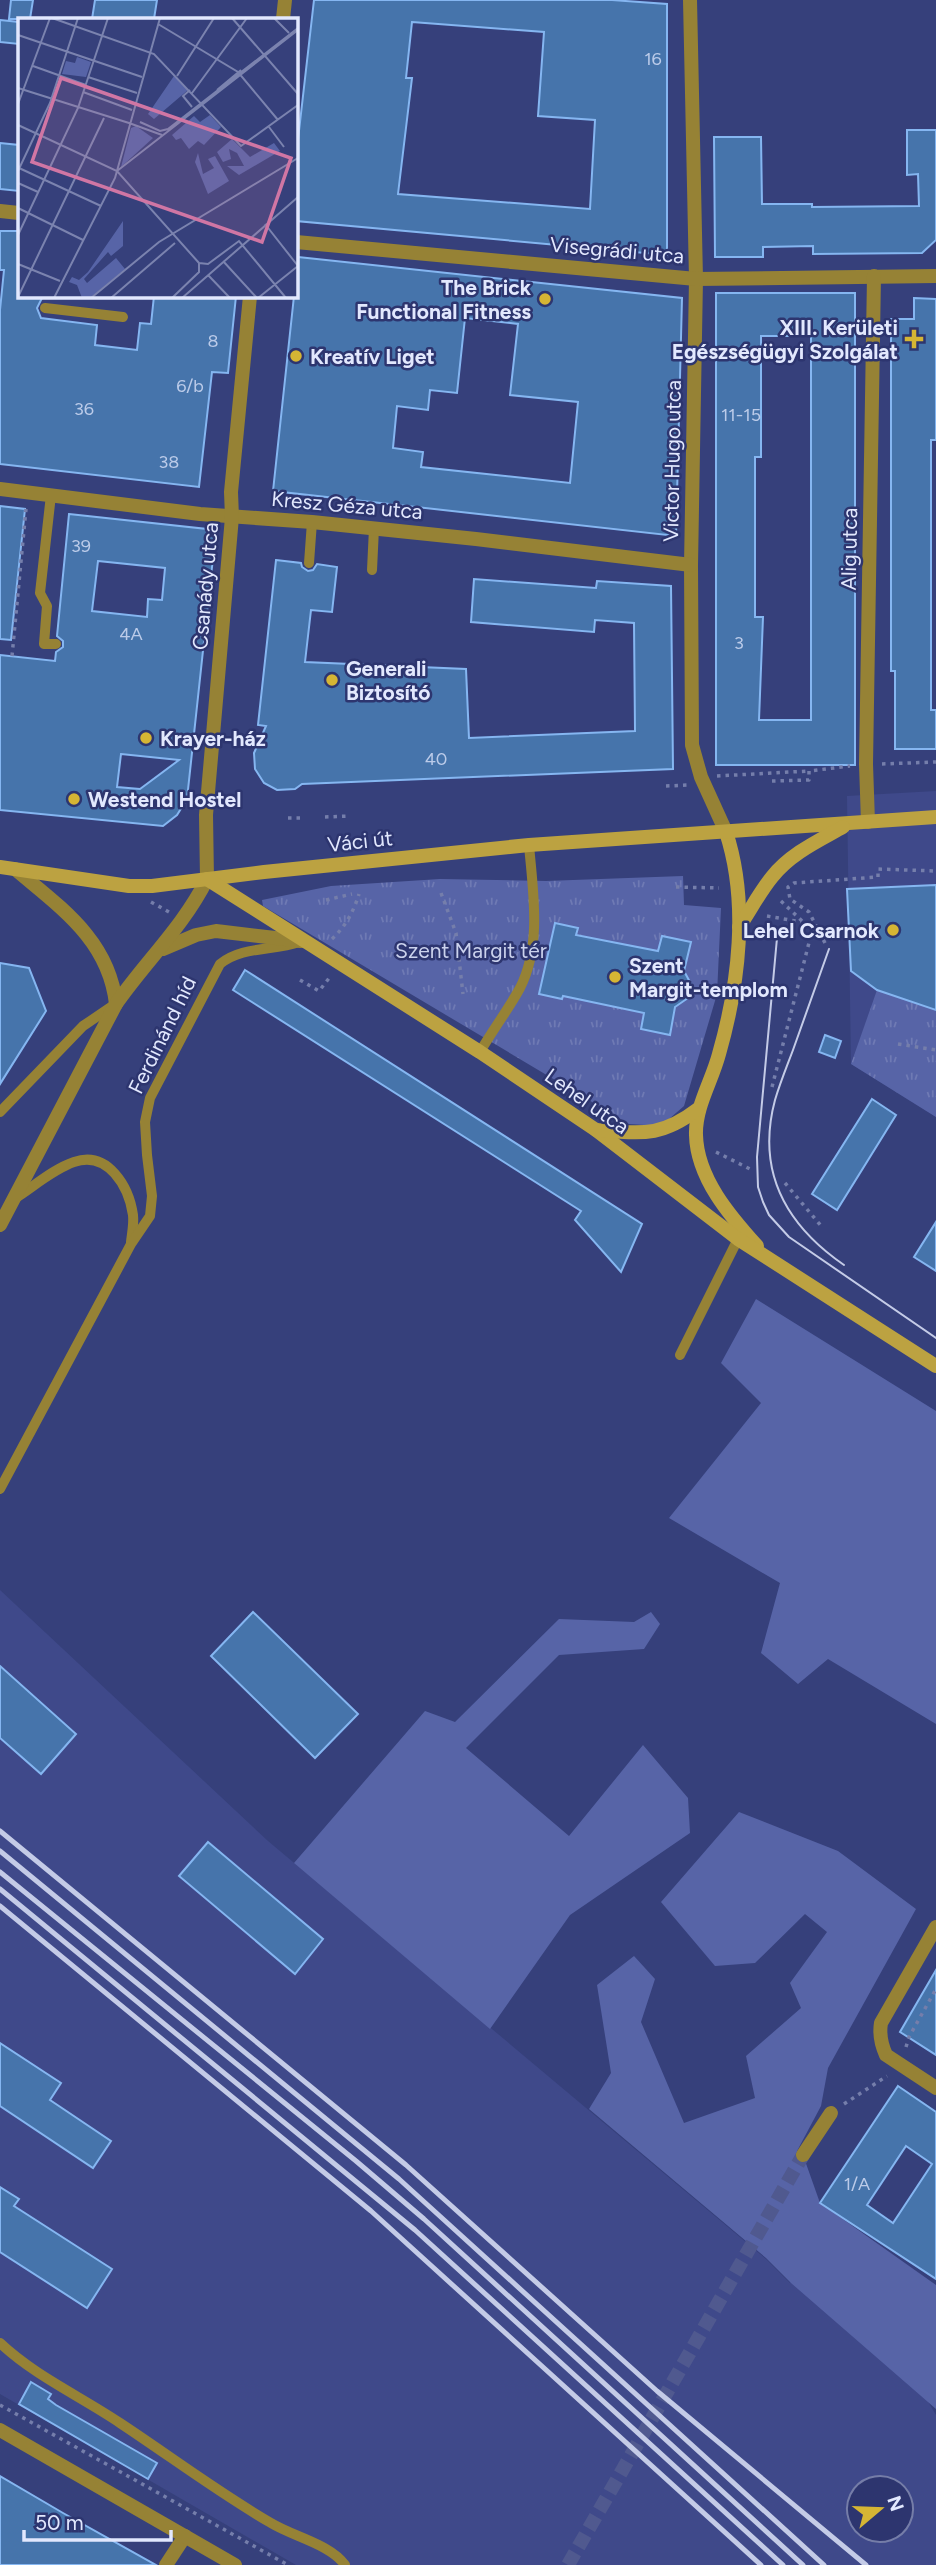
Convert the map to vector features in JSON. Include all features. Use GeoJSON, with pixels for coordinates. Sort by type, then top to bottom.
{"type":"FeatureCollection","features":[{"type":"Feature","properties":{"kind":"main road","name":"Váci út"},"geometry":{"type":"LineString","coordinates":[[0,867],[128,886],[529,845],[936,817]]}},
{"type":"Feature","properties":{"kind":"main road","name":"Váci út"},"geometry":{"type":"LineString","coordinates":[[738,929],[766,885],[781,868],[803,849],[848,824]]}},
{"type":"Feature","properties":{"kind":"main road"},"geometry":{"type":"LineString","coordinates":[[726,832],[736,873],[738,929],[733,986],[719,1055],[698,1109],[696,1136],[699,1155],[716,1195],[771,1262]]}},
{"type":"Feature","properties":{"kind":"main road","name":"Lehel utca"},"geometry":{"type":"LineString","coordinates":[[207,880],[480,1052],[596,1130],[738,1240],[936,1366]]}},
{"type":"Feature","properties":{"kind":"main road"},"geometry":{"type":"LineString","coordinates":[[596,1130],[646,1133],[663,1130],[698,1109]]}},
{"type":"Feature","properties":{"kind":"street"},"geometry":{"type":"LineString","coordinates":[[283,18],[285,0]]}},
{"type":"Feature","properties":{"kind":"street","name":"Victor Hugo utca"},"geometry":{"type":"LineString","coordinates":[[690,0],[696,279],[691,565],[692,745],[698,781],[726,832]]}},
{"type":"Feature","properties":{"kind":"street"},"geometry":{"type":"LineString","coordinates":[[0,211],[18,213]]}},
{"type":"Feature","properties":{"kind":"street","name":"Visegrádi utca"},"geometry":{"type":"LineString","coordinates":[[298,242],[696,279],[936,276]]}},
{"type":"Feature","properties":{"kind":"street","name":"Alig utca"},"geometry":{"type":"LineString","coordinates":[[868,822],[866,764],[874,276]]}},
{"type":"Feature","properties":{"kind":"street","name":"Csanády utca"},"geometry":{"type":"LineString","coordinates":[[207,880],[206,815],[250,298]]}},
{"type":"Feature","properties":{"kind":"street","name":"Kresz Géza utca"},"geometry":{"type":"LineString","coordinates":[[0,489],[232,517],[374,528],[691,565]]}},
{"type":"Feature","properties":{"kind":"street"},"geometry":{"type":"LineString","coordinates":[[16,869],[51,899],[95,944],[111,975],[116,1004]]}},
{"type":"Feature","properties":{"kind":"street","name":"Ferdinánd híd"},"geometry":{"type":"LineString","coordinates":[[0,1225],[116,1004],[138,973],[185,918],[207,880]]}},
{"type":"Feature","properties":{"kind":"street","name":"Ferdinánd híd"},"geometry":{"type":"LineString","coordinates":[[159,951],[196,935],[216,931],[301,941]]}},
{"type":"Feature","properties":{"kind":"street"},"geometry":{"type":"LineString","coordinates":[[936,1927],[881,2023],[880,2039],[886,2055],[936,2088]]}},
{"type":"Feature","properties":{"kind":"street"},"geometry":{"type":"LineString","coordinates":[[803,2155],[831,2113]]}},
{"type":"Feature","properties":{"kind":"street"},"geometry":{"type":"LineString","coordinates":[[0,2430],[235,2565]]}},
{"type":"Feature","properties":{"kind":"street"},"geometry":{"type":"LineString","coordinates":[[166,2565],[185,2536]]}},
{"type":"Feature","properties":{"kind":"lane"},"geometry":{"type":"LineString","coordinates":[[45,308],[123,317]]}},
{"type":"Feature","properties":{"kind":"lane"},"geometry":{"type":"LineString","coordinates":[[51,495],[40,593],[47,606],[44,644],[57,644]]}},
{"type":"Feature","properties":{"kind":"lane"},"geometry":{"type":"LineString","coordinates":[[309,564],[312,522]]}},
{"type":"Feature","properties":{"kind":"lane"},"geometry":{"type":"LineString","coordinates":[[372,570],[374,528]]}},
{"type":"Feature","properties":{"kind":"lane"},"geometry":{"type":"LineString","coordinates":[[46,613],[59,614]]}},
{"type":"Feature","properties":{"kind":"lane"},"geometry":{"type":"LineString","coordinates":[[480,1052],[521,986],[529,964],[535,925],[529,845]]}},
{"type":"Feature","properties":{"kind":"lane","name":"Ferdinánd híd"},"geometry":{"type":"LineString","coordinates":[[131,1244],[150,1216],[152,1196],[146,1155],[145,1122],[150,1098],[220,964],[246,952],[284,947],[301,941]]}},
{"type":"Feature","properties":{"kind":"lane","name":"Ferdinánd híd"},"geometry":{"type":"LineString","coordinates":[[0,1112],[83,1026],[116,1004]]}},
{"type":"Feature","properties":{"kind":"lane","name":"Ferdinánd híd"},"geometry":{"type":"LineString","coordinates":[[14,1199],[73,1162],[87,1160],[105,1164],[121,1180],[129,1198],[134,1218],[131,1244]]}},
{"type":"Feature","properties":{"kind":"lane"},"geometry":{"type":"LineString","coordinates":[[680,1355],[738,1240]]}},
{"type":"Feature","properties":{"kind":"lane"},"geometry":{"type":"LineString","coordinates":[[0,1489],[131,1244]]}},
{"type":"Feature","properties":{"kind":"lane"},"geometry":{"type":"LineString","coordinates":[[0,1465],[10,1472]]}},
{"type":"Feature","properties":{"kind":"lane"},"geometry":{"type":"LineString","coordinates":[[0,2343],[28,2366],[118,2422],[227,2497],[274,2525],[331,2552],[345,2565]]}},
{"type":"Feature","properties":{"kind":"path"},"geometry":{"type":"LineString","coordinates":[[12,656],[28,493]]}},
{"type":"Feature","properties":{"kind":"path"},"geometry":{"type":"LineString","coordinates":[[666,786],[753,772],[936,762]]}},
{"type":"Feature","properties":{"kind":"path"},"geometry":{"type":"LineString","coordinates":[[772,781],[809,780],[809,771]]}},
{"type":"Feature","properties":{"kind":"path"},"geometry":{"type":"LineString","coordinates":[[325,817],[350,816]]}},
{"type":"Feature","properties":{"kind":"path"},"geometry":{"type":"LineString","coordinates":[[288,818],[304,818]]}},
{"type":"Feature","properties":{"kind":"path"},"geometry":{"type":"LineString","coordinates":[[780,901],[825,943],[809,912],[790,899],[788,887],[794,883],[878,877],[878,869],[936,871]]}},
{"type":"Feature","properties":{"kind":"path"},"geometry":{"type":"LineString","coordinates":[[676,887],[719,888]]}},
{"type":"Feature","properties":{"kind":"path"},"geometry":{"type":"LineString","coordinates":[[442,893],[456,933],[463,994]]}},
{"type":"Feature","properties":{"kind":"path"},"geometry":{"type":"LineString","coordinates":[[326,900],[352,894]]}},
{"type":"Feature","properties":{"kind":"path"},"geometry":{"type":"LineString","coordinates":[[322,953],[343,929],[356,906],[359,894]]}},
{"type":"Feature","properties":{"kind":"path"},"geometry":{"type":"LineString","coordinates":[[767,916],[803,922]]}},
{"type":"Feature","properties":{"kind":"path"},"geometry":{"type":"LineString","coordinates":[[772,1087],[813,931]]}},
{"type":"Feature","properties":{"kind":"path"},"geometry":{"type":"LineString","coordinates":[[300,980],[319,991]]}},
{"type":"Feature","properties":{"kind":"path"},"geometry":{"type":"LineString","coordinates":[[898,1044],[936,1050]]}},
{"type":"Feature","properties":{"kind":"path"},"geometry":{"type":"LineString","coordinates":[[714,1151],[750,1169]]}},
{"type":"Feature","properties":{"kind":"path"},"geometry":{"type":"LineString","coordinates":[[785,1183],[822,1227]]}},
{"type":"Feature","properties":{"kind":"path"},"geometry":{"type":"LineString","coordinates":[[831,2113],[900,2065],[908,2037],[936,1989]]}},
{"type":"Feature","properties":{"kind":"path"},"geometry":{"type":"LineString","coordinates":[[0,2405],[288,2565]]}},
{"type":"Feature","properties":{"kind":"shaded area"},"geometry":{"type":"Polygon","coordinates":[[[936,791],[936,1117],[851,1064],[847,796],[936,791]]]}},
{"type":"Feature","properties":{"kind":"shaded area"},"geometry":{"type":"Polygon","coordinates":[[[0,1590],[268,1841],[766,2259],[790,2283],[828,2232],[936,2415],[936,2565],[296,2565],[0,2394],[0,1590]]]}},
{"type":"Feature","properties":{"kind":"green space","name":"Szent Margit tér"},"geometry":{"type":"Polygon","coordinates":[[[683,876],[684,905],[721,908],[717,994],[684,1106],[661,1126],[629,1124],[263,906],[262,900],[331,886],[440,879],[546,881],[683,876]]]}},
{"type":"Feature","properties":{"kind":"green space"},"geometry":{"type":"Polygon","coordinates":[[[877,990],[936,1009],[936,1117],[851,1064],[877,990]]]}},
{"type":"Feature","properties":{"kind":"green space"},"geometry":{"type":"Polygon","coordinates":[[[756,1299],[936,1411],[936,1724],[828,1659],[798,1684],[761,1653],[780,1583],[669,1518],[761,1403],[721,1363],[756,1299]]]}},
{"type":"Feature","properties":{"kind":"green space"},"geometry":{"type":"Polygon","coordinates":[[[651,1612],[660,1624],[644,1649],[559,1655],[466,1748],[569,1836],[643,1745],[688,1798],[690,1833],[570,1915],[490,2029],[294,1863],[425,1711],[455,1722],[559,1619],[634,1622],[651,1612]]]}},
{"type":"Feature","properties":{"kind":"green space"},"geometry":{"type":"Polygon","coordinates":[[[739,1812],[838,1851],[916,1909],[828,2068],[821,2106],[797,2151],[803,2155],[820,2203],[936,2285],[936,2409],[766,2258],[589,2109],[611,2073],[597,1985],[634,1956],[655,1979],[641,2022],[684,2123],[755,2098],[746,2056],[801,2008],[790,1983],[827,1932],[805,1914],[755,1963],[715,1966],[661,1902],[739,1812]]]}},
{"type":"Feature","properties":{"kind":"building"},"geometry":{"type":"Polygon","coordinates":[[[11,0],[33,0],[30,18],[9,19],[11,0]]]}},
{"type":"Feature","properties":{"kind":"building"},"geometry":{"type":"Polygon","coordinates":[[[95,0],[157,0],[154,18],[92,18],[95,0]]]}},
{"type":"Feature","properties":{"kind":"building"},"geometry":{"type":"Polygon","coordinates":[[[314,0],[612,0],[667,4],[667,255],[298,221],[298,140],[314,0]],[[412,22],[406,78],[412,78],[398,194],[590,209],[595,120],[538,116],[544,32],[412,22]]]}},
{"type":"Feature","properties":{"kind":"building"},"geometry":{"type":"Polygon","coordinates":[[[0,20],[18,22],[18,44],[0,42],[0,20]]]}},
{"type":"Feature","properties":{"kind":"building"},"geometry":{"type":"Polygon","coordinates":[[[907,130],[936,130],[936,240],[922,253],[813,254],[813,246],[763,247],[763,257],[715,257],[714,137],[761,137],[762,204],[812,204],[812,207],[919,206],[918,174],[907,175],[907,130]]]}},
{"type":"Feature","properties":{"kind":"building"},"geometry":{"type":"Polygon","coordinates":[[[0,143],[18,145],[18,191],[0,189],[0,143]]]}},
{"type":"Feature","properties":{"kind":"building"},"geometry":{"type":"Polygon","coordinates":[[[0,231],[18,231],[18,298],[42,298],[37,308],[41,318],[97,325],[95,345],[137,350],[140,323],[151,324],[154,298],[236,298],[228,373],[212,372],[199,487],[0,464],[0,310],[4,270],[0,270],[0,231]]]}},
{"type":"Feature","properties":{"kind":"building"},"geometry":{"type":"Polygon","coordinates":[[[298,257],[682,298],[676,536],[273,491],[294,298],[298,298],[298,257]],[[465,318],[457,393],[430,390],[428,410],[397,406],[393,448],[423,452],[421,467],[570,483],[578,402],[510,395],[518,324],[465,318]]]}},
{"type":"Feature","properties":{"kind":"building"},"geometry":{"type":"Polygon","coordinates":[[[716,293],[855,293],[855,765],[716,765],[716,293]],[[761,336],[761,457],[755,457],[755,617],[763,617],[759,720],[811,720],[811,336],[761,336]]]}},
{"type":"Feature","properties":{"kind":"building"},"geometry":{"type":"Polygon","coordinates":[[[914,298],[936,299],[936,440],[931,440],[931,710],[936,710],[936,749],[895,749],[895,671],[891,671],[891,319],[914,319],[914,298]]]}},
{"type":"Feature","properties":{"kind":"building"},"geometry":{"type":"Polygon","coordinates":[[[0,506],[25,509],[11,640],[0,639],[0,506]]]}},
{"type":"Feature","properties":{"kind":"building"},"geometry":{"type":"Polygon","coordinates":[[[69,514],[216,530],[187,799],[177,815],[163,826],[0,810],[0,655],[55,661],[56,652],[63,647],[63,641],[57,636],[69,514]],[[98,561],[92,611],[147,617],[148,599],[162,600],[165,568],[98,561]],[[121,754],[117,787],[140,789],[179,760],[121,754]]]}},
{"type":"Feature","properties":{"kind":"building"},"geometry":{"type":"Polygon","coordinates":[[[276,560],[301,563],[308,571],[313,570],[317,564],[337,567],[332,612],[311,610],[305,662],[466,669],[469,738],[635,731],[634,623],[595,620],[594,632],[471,622],[474,579],[596,588],[597,581],[671,586],[673,769],[302,784],[295,789],[277,790],[264,783],[255,769],[254,753],[266,726],[258,725],[276,560]]]}},
{"type":"Feature","properties":{"kind":"building","name":"Lehel Csarnok"},"geometry":{"type":"Polygon","coordinates":[[[936,885],[936,1010],[877,990],[851,971],[847,889],[936,885]]]}},
{"type":"Feature","properties":{"kind":"building","name":"Szent Margit-templom"},"geometry":{"type":"Polygon","coordinates":[[[555,923],[578,928],[576,935],[658,951],[662,936],[691,942],[684,971],[691,984],[688,998],[675,1007],[670,1035],[641,1029],[644,1013],[563,996],[562,999],[539,994],[555,923]]]}},
{"type":"Feature","properties":{"kind":"building"},"geometry":{"type":"Polygon","coordinates":[[[0,963],[29,968],[46,1011],[0,1084],[0,963]]]}},
{"type":"Feature","properties":{"kind":"building"},"geometry":{"type":"Polygon","coordinates":[[[245,970],[642,1224],[621,1272],[575,1220],[581,1211],[233,990],[245,970]]]}},
{"type":"Feature","properties":{"kind":"building"},"geometry":{"type":"Polygon","coordinates":[[[825,1035],[841,1041],[835,1058],[819,1052],[825,1035]]]}},
{"type":"Feature","properties":{"kind":"building"},"geometry":{"type":"Polygon","coordinates":[[[872,1099],[896,1115],[837,1210],[812,1194],[872,1099]]]}},
{"type":"Feature","properties":{"kind":"building"},"geometry":{"type":"Polygon","coordinates":[[[936,1222],[936,1271],[914,1257],[936,1222]]]}},
{"type":"Feature","properties":{"kind":"building"},"geometry":{"type":"Polygon","coordinates":[[[253,1612],[358,1714],[315,1758],[211,1656],[253,1612]]]}},
{"type":"Feature","properties":{"kind":"building"},"geometry":{"type":"Polygon","coordinates":[[[0,1666],[76,1734],[41,1774],[0,1738],[0,1666]]]}},
{"type":"Feature","properties":{"kind":"building"},"geometry":{"type":"Polygon","coordinates":[[[208,1842],[323,1939],[295,1974],[179,1876],[208,1842]]]}},
{"type":"Feature","properties":{"kind":"building"},"geometry":{"type":"Polygon","coordinates":[[[936,1970],[936,2055],[900,2032],[936,1970]]]}},
{"type":"Feature","properties":{"kind":"building"},"geometry":{"type":"Polygon","coordinates":[[[0,2043],[61,2083],[50,2100],[111,2141],[93,2168],[0,2106],[0,2043]]]}},
{"type":"Feature","properties":{"kind":"building"},"geometry":{"type":"Polygon","coordinates":[[[898,2086],[936,2112],[936,2279],[820,2203],[898,2086]],[[906,2146],[867,2205],[893,2223],[932,2164],[906,2146]]]}},
{"type":"Feature","properties":{"kind":"building"},"geometry":{"type":"Polygon","coordinates":[[[0,2187],[19,2199],[14,2206],[112,2269],[87,2308],[0,2252],[0,2187]]]}},
{"type":"Feature","properties":{"kind":"building"},"geometry":{"type":"Polygon","coordinates":[[[31,2382],[51,2394],[48,2399],[56,2405],[157,2463],[148,2479],[19,2404],[31,2382]]]}},
{"type":"Feature","properties":{"kind":"building"},"geometry":{"type":"Polygon","coordinates":[[[0,2476],[63,2513],[156,2565],[0,2565],[0,2476]]]}},
{"type":"Feature","properties":{"kind":"tunnel"},"geometry":{"type":"LineString","coordinates":[[568,2565],[803,2155]]}},
{"type":"Feature","properties":{"kind":"tram line"},"geometry":{"type":"LineString","coordinates":[[777,938],[757,1157],[758,1187],[763,1202],[769,1215],[789,1237],[936,1338]]}},
{"type":"Feature","properties":{"kind":"tram line"},"geometry":{"type":"LineString","coordinates":[[829,949],[775,1100],[770,1126],[770,1150],[773,1173],[792,1214],[806,1232],[844,1265]]}},
{"type":"Feature","properties":{"kind":"railway"},"geometry":{"type":"LineString","coordinates":[[0,1831],[406,2165],[657,2391],[866,2565]]}},
{"type":"Feature","properties":{"kind":"railway"},"geometry":{"type":"LineString","coordinates":[[0,1851],[399,2179],[824,2565]]}},
{"type":"Feature","properties":{"kind":"railway"},"geometry":{"type":"LineString","coordinates":[[0,1872],[424,2219],[803,2565]]}},
{"type":"Feature","properties":{"kind":"railway"},"geometry":{"type":"LineString","coordinates":[[0,1889],[415,2230],[783,2565]]}},
{"type":"Feature","properties":{"kind":"railway"},"geometry":{"type":"LineString","coordinates":[[0,1906],[371,2211],[761,2565]]}},
{"type":"Feature","properties":{"kind":"place","name":"The Brick Functional Fitness"},"geometry":{"type":"Point","coordinates":[545,299]}},
{"type":"Feature","properties":{"kind":"place","name":"XIII. Kerületi Egészségügyi Szolgálat"},"geometry":{"type":"Point","coordinates":[914,339]}},
{"type":"Feature","properties":{"kind":"place","name":"Kreatív Liget"},"geometry":{"type":"Point","coordinates":[296,356]}},
{"type":"Feature","properties":{"kind":"place","name":"Generali Biztosító"},"geometry":{"type":"Point","coordinates":[332,680]}},
{"type":"Feature","properties":{"kind":"place","name":"Krayer-ház"},"geometry":{"type":"Point","coordinates":[146,738]}},
{"type":"Feature","properties":{"kind":"place","name":"Westend Hostel"},"geometry":{"type":"Point","coordinates":[74,799]}},
{"type":"Feature","properties":{"kind":"place","name":"Lehel Csarnok"},"geometry":{"type":"Point","coordinates":[893,930]}},
{"type":"Feature","properties":{"kind":"place","name":"Szent Margit-templom"},"geometry":{"type":"Point","coordinates":[615,977]}}]}
